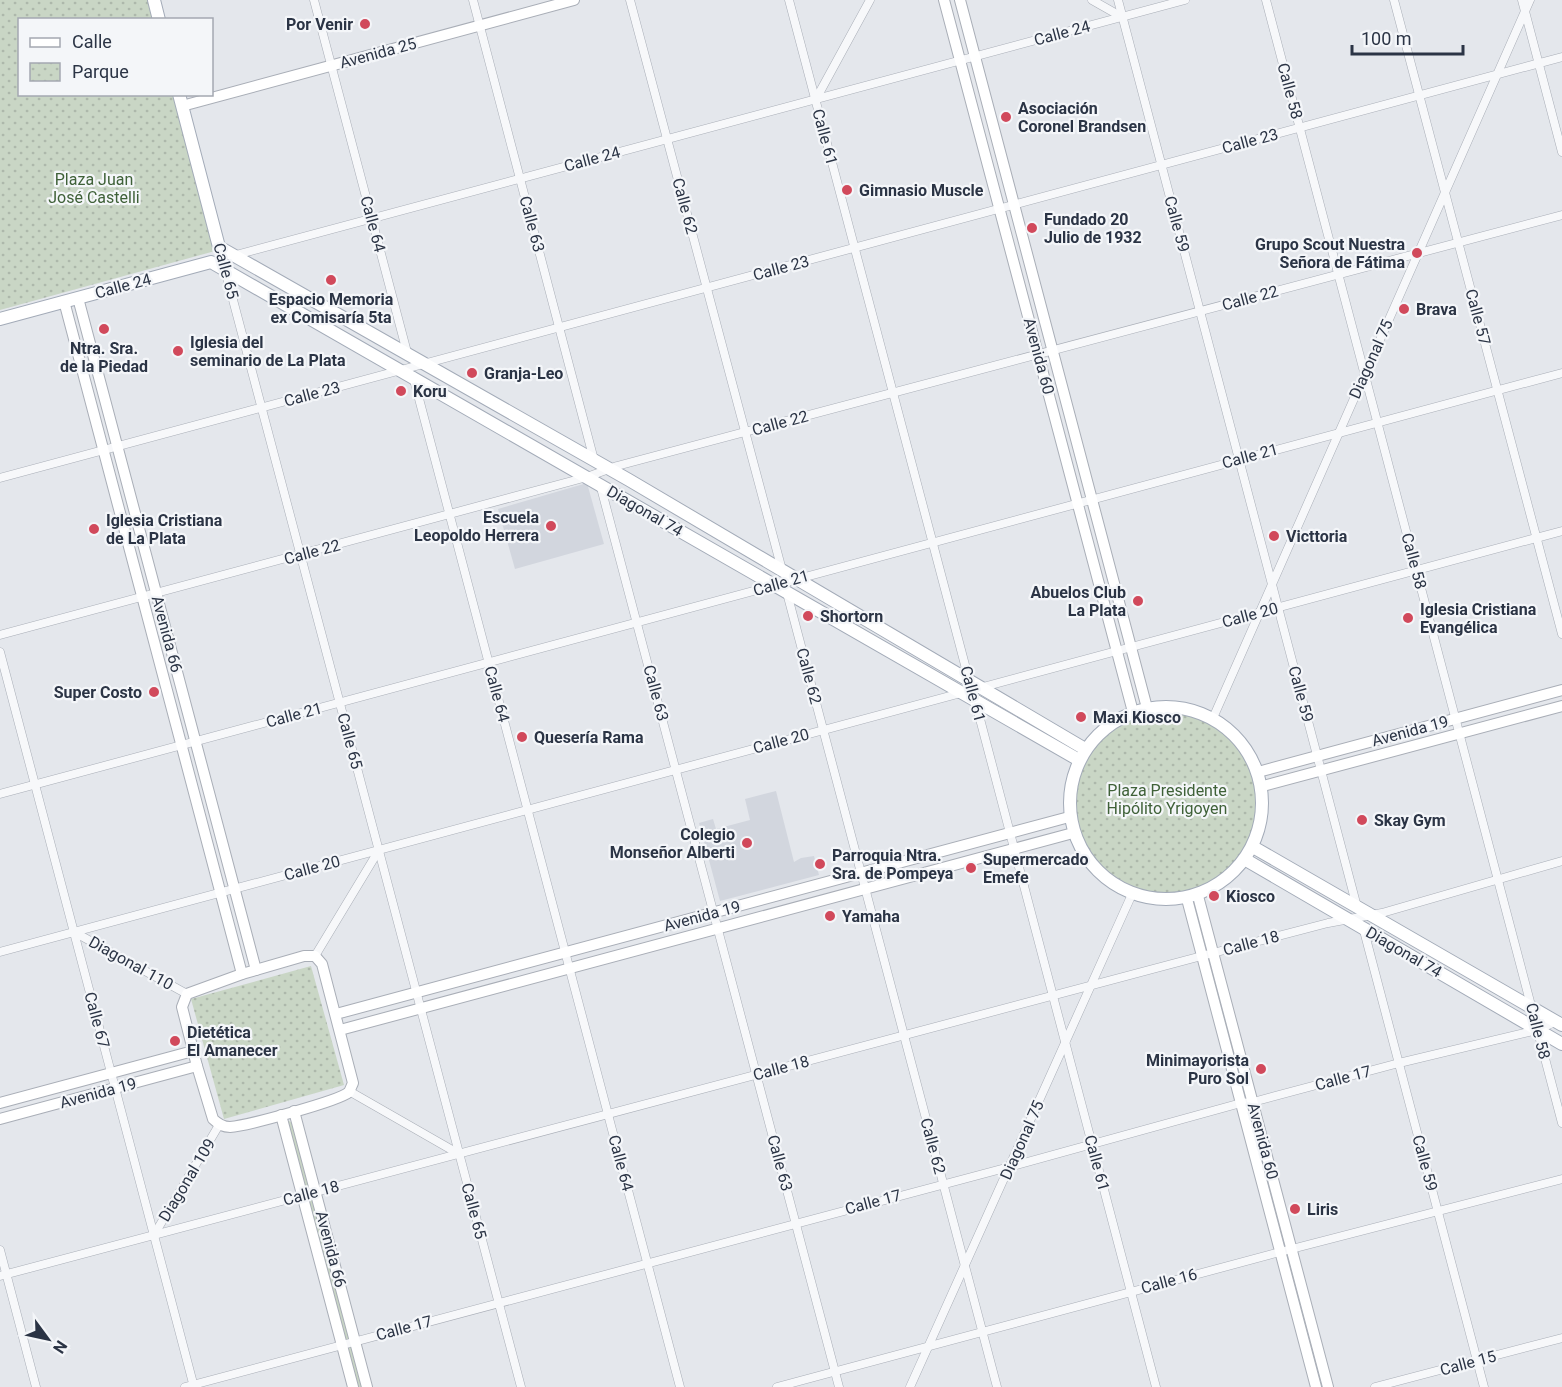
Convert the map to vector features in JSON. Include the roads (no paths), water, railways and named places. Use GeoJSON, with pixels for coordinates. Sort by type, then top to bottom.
{"type":"FeatureCollection","features":[{"type":"Feature","properties":{"kind":"main road"},"geometry":{"type":"LineString","coordinates":[[154,0],[158,18]]}},
{"type":"Feature","properties":{"kind":"main road","name":"Avenida 25"},"geometry":{"type":"LineString","coordinates":[[213,93],[331,66],[574,0]]}},
{"type":"Feature","properties":{"kind":"main road","name":"Avenida 60"},"geometry":{"type":"LineString","coordinates":[[944,0],[1133,712]]}},
{"type":"Feature","properties":{"kind":"main road","name":"Avenida 60"},"geometry":{"type":"LineString","coordinates":[[960,0],[1147,708]]}},
{"type":"Feature","properties":{"kind":"main road","name":"Avenida 25"},"geometry":{"type":"LineString","coordinates":[[181,100],[199,96]]}},
{"type":"Feature","properties":{"kind":"main road","name":"Calle 65"},"geometry":{"type":"LineString","coordinates":[[181,100],[223,258]]}},
{"type":"Feature","properties":{"kind":"main road","name":"Calle 24"},"geometry":{"type":"LineString","coordinates":[[0,319],[223,258]]}},
{"type":"Feature","properties":{"kind":"main road","name":"Diagonal 74"},"geometry":{"type":"LineString","coordinates":[[223,258],[407,354],[412,370]]}},
{"type":"Feature","properties":{"kind":"main road","name":"Diagonal 74"},"geometry":{"type":"LineString","coordinates":[[223,258],[412,370],[598,473],[785,582]]}},
{"type":"Feature","properties":{"kind":"main road","name":"Avenida 66"},"geometry":{"type":"LineString","coordinates":[[78,298],[256,970]]}},
{"type":"Feature","properties":{"kind":"main road","name":"Avenida 66"},"geometry":{"type":"LineString","coordinates":[[64,302],[242,974]]}},
{"type":"Feature","properties":{"kind":"main road","name":"Diagonal 74"},"geometry":{"type":"LineString","coordinates":[[598,473],[972,690],[1085,749]]}},
{"type":"Feature","properties":{"kind":"main road","name":"Diagonal 74"},"geometry":{"type":"LineString","coordinates":[[972,690],[1079,760]]}},
{"type":"Feature","properties":{"kind":"main road","name":"Avenida 19"},"geometry":{"type":"LineString","coordinates":[[1258,772],[1562,690]]}},
{"type":"Feature","properties":{"kind":"main road","name":"Avenida 19"},"geometry":{"type":"LineString","coordinates":[[1263,786],[1562,706]]}},
{"type":"Feature","properties":{"kind":"main road"},"geometry":{"type":"LineString","coordinates":[[1181,707],[1213,718],[1238,741],[1258,772],[1263,786],[1253,847],[1246,860],[1224,879],[1192,897],[1170,901],[1150,898],[1133,892],[1110,879],[1090,860],[1073,833],[1069,817],[1069,794],[1079,760],[1085,749],[1107,726],[1133,712],[1147,708],[1181,707]]}},
{"type":"Feature","properties":{"kind":"main road","name":"Avenida 19"},"geometry":{"type":"LineString","coordinates":[[336,1014],[1069,817]]}},
{"type":"Feature","properties":{"kind":"main road","name":"Avenida 19"},"geometry":{"type":"LineString","coordinates":[[340,1030],[1073,833]]}},
{"type":"Feature","properties":{"kind":"main road","name":"Diagonal 74"},"geometry":{"type":"LineString","coordinates":[[1253,847],[1359,918],[1562,1044]]}},
{"type":"Feature","properties":{"kind":"main road","name":"Diagonal 74"},"geometry":{"type":"LineString","coordinates":[[1246,860],[1560,1022]]}},
{"type":"Feature","properties":{"kind":"main road","name":"Avenida 60"},"geometry":{"type":"LineString","coordinates":[[1192,897],[1213,953],[1328,1387]]}},
{"type":"Feature","properties":{"kind":"main road","name":"Avenida 60"},"geometry":{"type":"LineString","coordinates":[[1192,897],[1202,956],[1316,1387]]}},
{"type":"Feature","properties":{"kind":"main road"},"geometry":{"type":"LineString","coordinates":[[304,956],[315,956],[322,964],[336,1014],[352,1083],[349,1091],[338,1098],[294,1111],[229,1127],[219,1125],[213,1119],[182,1007],[188,994],[242,974],[304,956]]}},
{"type":"Feature","properties":{"kind":"main road","name":"Avenida 19"},"geometry":{"type":"LineString","coordinates":[[0,1103],[193,1051]]}},
{"type":"Feature","properties":{"kind":"main road","name":"Avenida 19"},"geometry":{"type":"LineString","coordinates":[[0,1119],[197,1066]]}},
{"type":"Feature","properties":{"kind":"main road","name":"Avenida 66"},"geometry":{"type":"LineString","coordinates":[[294,1111],[367,1387]]}},
{"type":"Feature","properties":{"kind":"main road","name":"Avenida 66"},"geometry":{"type":"LineString","coordinates":[[281,1114],[353,1387]]}},
{"type":"Feature","properties":{"kind":"street","name":"Calle 64"},"geometry":{"type":"LineString","coordinates":[[314,0],[407,354]]}},
{"type":"Feature","properties":{"kind":"street","name":"Calle 63"},"geometry":{"type":"LineString","coordinates":[[473,0],[839,1387]]}},
{"type":"Feature","properties":{"kind":"street","name":"Calle 62"},"geometry":{"type":"LineString","coordinates":[[630,0],[997,1387]]}},
{"type":"Feature","properties":{"kind":"street","name":"Calle 61"},"geometry":{"type":"LineString","coordinates":[[789,0],[1156,1387]]}},
{"type":"Feature","properties":{"kind":"street"},"geometry":{"type":"LineString","coordinates":[[816,99],[870,0]]}},
{"type":"Feature","properties":{"kind":"street"},"geometry":{"type":"LineString","coordinates":[[1092,0],[1122,17]]}},
{"type":"Feature","properties":{"kind":"street","name":"Calle 59"},"geometry":{"type":"LineString","coordinates":[[1118,0],[1484,1387]]}},
{"type":"Feature","properties":{"kind":"street","name":"Calle 24"},"geometry":{"type":"LineString","coordinates":[[223,258],[1185,0]]}},
{"type":"Feature","properties":{"kind":"street","name":"Calle 58"},"geometry":{"type":"LineString","coordinates":[[1266,0],[1562,1123]]}},
{"type":"Feature","properties":{"kind":"street","name":"Calle 57"},"geometry":{"type":"LineString","coordinates":[[1394,0],[1562,634]]}},
{"type":"Feature","properties":{"kind":"street"},"geometry":{"type":"LineString","coordinates":[[1522,0],[1562,152]]}},
{"type":"Feature","properties":{"kind":"street","name":"Diagonal 75"},"geometry":{"type":"LineString","coordinates":[[1213,718],[1530,0]]}},
{"type":"Feature","properties":{"kind":"street","name":"Calle 23"},"geometry":{"type":"LineString","coordinates":[[0,478],[262,407],[412,370],[559,327],[1562,57]]}},
{"type":"Feature","properties":{"kind":"street","name":"Calle 22"},"geometry":{"type":"LineString","coordinates":[[0,635],[744,433],[1562,215]]}},
{"type":"Feature","properties":{"kind":"street","name":"Calle 65"},"geometry":{"type":"LineString","coordinates":[[223,258],[521,1387]]}},
{"type":"Feature","properties":{"kind":"street","name":"Calle 64"},"geometry":{"type":"LineString","coordinates":[[412,370],[680,1387]]}},
{"type":"Feature","properties":{"kind":"street","name":"Calle 21"},"geometry":{"type":"LineString","coordinates":[[0,794],[1562,373]]}},
{"type":"Feature","properties":{"kind":"street","name":"Calle 20"},"geometry":{"type":"LineString","coordinates":[[0,952],[1562,531]]}},
{"type":"Feature","properties":{"kind":"street","name":"Calle 67"},"geometry":{"type":"LineString","coordinates":[[0,652],[154,1235],[191,1386]]}},
{"type":"Feature","properties":{"kind":"street"},"geometry":{"type":"LineString","coordinates":[[315,956],[379,850]]}},
{"type":"Feature","properties":{"kind":"street","name":"Calle 18"},"geometry":{"type":"LineString","coordinates":[[3,1275],[1091,985],[1359,918],[1562,861]]}},
{"type":"Feature","properties":{"kind":"street","name":"Diagonal 75"},"geometry":{"type":"LineString","coordinates":[[910,1387],[1133,892]]}},
{"type":"Feature","properties":{"kind":"street","name":"Diagonal 110"},"geometry":{"type":"LineString","coordinates":[[74,932],[188,994]]}},
{"type":"Feature","properties":{"kind":"street","name":"Calle 17"},"geometry":{"type":"LineString","coordinates":[[191,1386],[1240,1103],[1253,1102],[1399,1063],[1537,1030],[1560,1022]]}},
{"type":"Feature","properties":{"kind":"street"},"geometry":{"type":"LineString","coordinates":[[349,1091],[459,1154]]}},
{"type":"Feature","properties":{"kind":"street","name":"Diagonal 109"},"geometry":{"type":"LineString","coordinates":[[154,1235],[219,1125]]}},
{"type":"Feature","properties":{"kind":"street","name":"Calle 16"},"geometry":{"type":"LineString","coordinates":[[777,1387],[1562,1179]]}},
{"type":"Feature","properties":{"kind":"street"},"geometry":{"type":"LineString","coordinates":[[0,1250],[3,1275],[36,1387]]}},
{"type":"Feature","properties":{"kind":"street","name":"Calle 15"},"geometry":{"type":"LineString","coordinates":[[1375,1387],[1562,1338]]}},
{"type":"Feature","properties":{"kind":"place","name":"Por Venir"},"geometry":{"type":"Point","coordinates":[365,24]}},
{"type":"Feature","properties":{"kind":"place","name":"Asociación Coronel Brandsen"},"geometry":{"type":"Point","coordinates":[1006,117]}},
{"type":"Feature","properties":{"kind":"place","name":"Gimnasio Muscle"},"geometry":{"type":"Point","coordinates":[847,190]}},
{"type":"Feature","properties":{"kind":"place","name":"Fundado 20 Julio de 1932"},"geometry":{"type":"Point","coordinates":[1032,228]}},
{"type":"Feature","properties":{"kind":"place","name":"Grupo Scout Nuestra Señora de Fátima"},"geometry":{"type":"Point","coordinates":[1417,253]}},
{"type":"Feature","properties":{"kind":"place","name":"Espacio Memoria ex Comisaría 5ta"},"geometry":{"type":"Point","coordinates":[331,280]}},
{"type":"Feature","properties":{"kind":"place","name":"Brava"},"geometry":{"type":"Point","coordinates":[1404,309]}},
{"type":"Feature","properties":{"kind":"place","name":"Ntra. Sra. de la Piedad"},"geometry":{"type":"Point","coordinates":[104,329]}},
{"type":"Feature","properties":{"kind":"place","name":"Iglesia del seminario de La Plata"},"geometry":{"type":"Point","coordinates":[178,351]}},
{"type":"Feature","properties":{"kind":"place","name":"Granja-Leo"},"geometry":{"type":"Point","coordinates":[472,373]}},
{"type":"Feature","properties":{"kind":"place","name":"Koru"},"geometry":{"type":"Point","coordinates":[401,391]}},
{"type":"Feature","properties":{"kind":"place","name":"Escuela Leopoldo Herrera"},"geometry":{"type":"Point","coordinates":[551,526]}},
{"type":"Feature","properties":{"kind":"place","name":"Iglesia Cristiana de La Plata"},"geometry":{"type":"Point","coordinates":[94,529]}},
{"type":"Feature","properties":{"kind":"place","name":"Victtoria"},"geometry":{"type":"Point","coordinates":[1274,536]}},
{"type":"Feature","properties":{"kind":"place","name":"Abuelos Club La Plata"},"geometry":{"type":"Point","coordinates":[1138,601]}},
{"type":"Feature","properties":{"kind":"place","name":"Shortorn"},"geometry":{"type":"Point","coordinates":[808,616]}},
{"type":"Feature","properties":{"kind":"place","name":"Iglesia Cristiana Evangélica"},"geometry":{"type":"Point","coordinates":[1408,618]}},
{"type":"Feature","properties":{"kind":"place","name":"Super Costo"},"geometry":{"type":"Point","coordinates":[154,692]}},
{"type":"Feature","properties":{"kind":"place","name":"Maxi Kiosco"},"geometry":{"type":"Point","coordinates":[1081,717]}},
{"type":"Feature","properties":{"kind":"place","name":"Quesería Rama"},"geometry":{"type":"Point","coordinates":[522,737]}},
{"type":"Feature","properties":{"kind":"place","name":"Skay Gym"},"geometry":{"type":"Point","coordinates":[1362,820]}},
{"type":"Feature","properties":{"kind":"place","name":"Colegio Monseñor Alberti"},"geometry":{"type":"Point","coordinates":[747,843]}},
{"type":"Feature","properties":{"kind":"place","name":"Parroquia Ntra. Sra. de Pompeya"},"geometry":{"type":"Point","coordinates":[820,864]}},
{"type":"Feature","properties":{"kind":"place","name":"Supermercado Emefe"},"geometry":{"type":"Point","coordinates":[971,868]}},
{"type":"Feature","properties":{"kind":"place","name":"Kiosco"},"geometry":{"type":"Point","coordinates":[1214,896]}},
{"type":"Feature","properties":{"kind":"place","name":"Yamaha"},"geometry":{"type":"Point","coordinates":[830,916]}},
{"type":"Feature","properties":{"kind":"place","name":"Dietética El Amanecer"},"geometry":{"type":"Point","coordinates":[175,1041]}},
{"type":"Feature","properties":{"kind":"place","name":"Minimayorista Puro Sol"},"geometry":{"type":"Point","coordinates":[1261,1069]}},
{"type":"Feature","properties":{"kind":"place","name":"Liris"},"geometry":{"type":"Point","coordinates":[1295,1209]}},
{"type":"Feature","properties":{"kind":"park label","name":"Plaza Juan José Castelli"},"geometry":{"type":"Point","coordinates":[94,188]}},
{"type":"Feature","properties":{"kind":"park label","name":"Plaza Presidente Hipólito Yrigoyen"},"geometry":{"type":"Point","coordinates":[1167,799]}}]}
